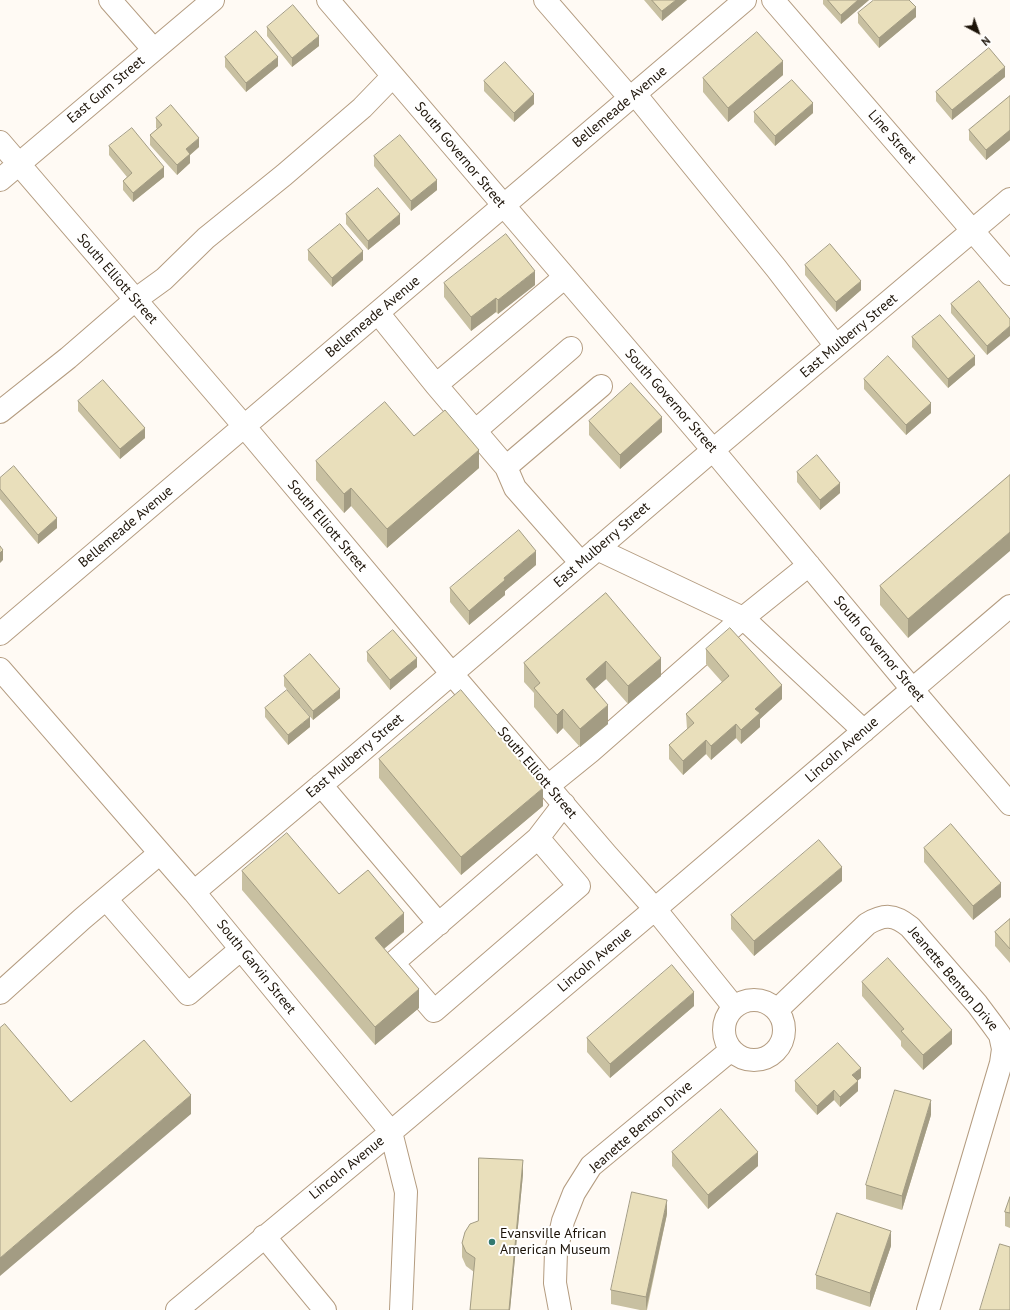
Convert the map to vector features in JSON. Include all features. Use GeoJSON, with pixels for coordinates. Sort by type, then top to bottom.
{"type":"FeatureCollection","features":[{"type":"Feature","properties":{"kind":"street"},"geometry":{"type":"LineString","coordinates":[[110,0],[154,50]]}},
{"type":"Feature","properties":{"kind":"street","name":"East Gum Street"},"geometry":{"type":"LineString","coordinates":[[0,180],[212,0]]}},
{"type":"Feature","properties":{"kind":"street","name":"South Governor Street"},"geometry":{"type":"LineString","coordinates":[[328,0],[713,450],[1010,804]]}},
{"type":"Feature","properties":{"kind":"street"},"geometry":{"type":"LineString","coordinates":[[545,0],[632,96],[776,268],[836,346]]}},
{"type":"Feature","properties":{"kind":"street","name":"Bellemeade Avenue"},"geometry":{"type":"LineString","coordinates":[[0,634],[745,0]]}},
{"type":"Feature","properties":{"kind":"street","name":"Line Street"},"geometry":{"type":"LineString","coordinates":[[773,0],[1010,274]]}},
{"type":"Feature","properties":{"kind":"street"},"geometry":{"type":"LineString","coordinates":[[0,412],[68,358],[135,300],[164,279],[206,238],[284,175],[362,108],[393,76]]}},
{"type":"Feature","properties":{"kind":"street","name":"South Elliott Street"},"geometry":{"type":"LineString","coordinates":[[0,142],[244,426],[452,674],[655,909],[734,1007]]}},
{"type":"Feature","properties":{"kind":"street","name":"East Mulberry Street"},"geometry":{"type":"LineString","coordinates":[[194,892],[322,785],[713,450],[1010,199]]}},
{"type":"Feature","properties":{"kind":"street"},"geometry":{"type":"LineString","coordinates":[[436,385],[565,277]]}},
{"type":"Feature","properties":{"kind":"street"},"geometry":{"type":"LineString","coordinates":[[378,313],[436,385],[506,467],[515,488],[589,556],[743,618],[864,731]]}},
{"type":"Feature","properties":{"kind":"street"},"geometry":{"type":"LineString","coordinates":[[475,431],[571,348]]}},
{"type":"Feature","properties":{"kind":"street"},"geometry":{"type":"LineString","coordinates":[[506,467],[601,386]]}},
{"type":"Feature","properties":{"kind":"street"},"geometry":{"type":"LineString","coordinates":[[548,786],[590,752],[743,618],[809,565]]}},
{"type":"Feature","properties":{"kind":"street","name":"Lincoln Avenue"},"geometry":{"type":"LineString","coordinates":[[177,1310],[655,909],[1010,606]]}},
{"type":"Feature","properties":{"kind":"street","name":"South Garvin Street"},"geometry":{"type":"LineString","coordinates":[[0,669],[194,892],[391,1132],[406,1192],[401,1310]]}},
{"type":"Feature","properties":{"kind":"street"},"geometry":{"type":"LineString","coordinates":[[322,785],[439,924]]}},
{"type":"Feature","properties":{"kind":"street"},"geometry":{"type":"LineString","coordinates":[[538,838],[579,886],[434,1011],[393,964],[538,838],[564,804]]}},
{"type":"Feature","properties":{"kind":"street"},"geometry":{"type":"LineString","coordinates":[[0,993],[160,853]]}},
{"type":"Feature","properties":{"kind":"street"},"geometry":{"type":"LineString","coordinates":[[106,899],[188,994],[241,949]]}},
{"type":"Feature","properties":{"kind":"street","name":"Jeanette Benton Drive"},"geometry":{"type":"LineString","coordinates":[[777,1010],[867,924],[877,918],[889,916],[900,919],[910,927],[976,1004],[1000,1036],[1003,1049],[1002,1063],[928,1310]]}},
{"type":"Feature","properties":{"kind":"street"},"geometry":{"type":"LineString","coordinates":[[756,1000],[768,1003],[777,1010],[783,1020],[784,1032],[781,1044],[774,1053],[764,1059],[752,1060],[740,1057],[731,1050],[725,1040],[724,1028],[727,1017],[734,1007],[744,1001],[756,1000]]}},
{"type":"Feature","properties":{"kind":"street","name":"Jeanette Benton Drive"},"geometry":{"type":"LineString","coordinates":[[560,1310],[555,1283],[556,1252],[563,1221],[574,1193],[591,1166],[731,1050]]}},
{"type":"Feature","properties":{"kind":"street"},"geometry":{"type":"LineString","coordinates":[[264,1236],[325,1310]]}},
{"type":"Feature","properties":{"kind":"building"},"geometry":{"type":"Polygon","coordinates":[[[652,0],[676,0],[662,11],[652,0]]]}},
{"type":"Feature","properties":{"kind":"building"},"geometry":{"type":"Polygon","coordinates":[[[828,0],[858,0],[841,15],[828,0]]]}},
{"type":"Feature","properties":{"kind":"building"},"geometry":{"type":"Polygon","coordinates":[[[874,0],[909,0],[916,7],[879,38],[858,13],[874,0]]]}},
{"type":"Feature","properties":{"kind":"building"},"geometry":{"type":"Polygon","coordinates":[[[293,5],[319,36],[292,58],[267,27],[293,5]]]}},
{"type":"Feature","properties":{"kind":"building"},"geometry":{"type":"Polygon","coordinates":[[[256,31],[278,57],[246,83],[225,57],[256,31]]]}},
{"type":"Feature","properties":{"kind":"building"},"geometry":{"type":"Polygon","coordinates":[[[757,32],[783,61],[728,108],[703,78],[757,32]]]}},
{"type":"Feature","properties":{"kind":"building"},"geometry":{"type":"Polygon","coordinates":[[[989,48],[1005,67],[952,110],[936,92],[989,48]]]}},
{"type":"Feature","properties":{"kind":"building"},"geometry":{"type":"Polygon","coordinates":[[[505,62],[534,94],[514,113],[484,81],[505,62]]]}},
{"type":"Feature","properties":{"kind":"building"},"geometry":{"type":"Polygon","coordinates":[[[792,80],[813,103],[775,136],[754,112],[792,80]]]}},
{"type":"Feature","properties":{"kind":"building"},"geometry":{"type":"Polygon","coordinates":[[[1010,96],[1010,130],[986,150],[969,130],[1010,96]]]}},
{"type":"Feature","properties":{"kind":"building"},"geometry":{"type":"Polygon","coordinates":[[[171,105],[199,138],[186,149],[190,154],[177,165],[150,135],[162,125],[156,118],[171,105]]]}},
{"type":"Feature","properties":{"kind":"building"},"geometry":{"type":"Polygon","coordinates":[[[132,128],[164,167],[133,193],[123,181],[132,173],[109,146],[132,128]]]}},
{"type":"Feature","properties":{"kind":"building"},"geometry":{"type":"Polygon","coordinates":[[[400,135],[437,180],[411,201],[374,156],[400,135]]]}},
{"type":"Feature","properties":{"kind":"building"},"geometry":{"type":"Polygon","coordinates":[[[378,188],[400,214],[368,241],[346,214],[378,188]]]}},
{"type":"Feature","properties":{"kind":"building"},"geometry":{"type":"Polygon","coordinates":[[[340,224],[363,251],[332,278],[308,250],[340,224]]]}},
{"type":"Feature","properties":{"kind":"building"},"geometry":{"type":"Polygon","coordinates":[[[506,234],[535,271],[498,300],[496,298],[471,317],[444,283],[506,234]]]}},
{"type":"Feature","properties":{"kind":"building"},"geometry":{"type":"Polygon","coordinates":[[[830,244],[861,281],[836,302],[805,265],[830,244]]]}},
{"type":"Feature","properties":{"kind":"building"},"geometry":{"type":"Polygon","coordinates":[[[979,281],[1010,319],[1010,326],[987,346],[951,304],[979,281]]]}},
{"type":"Feature","properties":{"kind":"building"},"geometry":{"type":"Polygon","coordinates":[[[940,315],[975,356],[948,379],[912,337],[940,315]]]}},
{"type":"Feature","properties":{"kind":"building"},"geometry":{"type":"Polygon","coordinates":[[[888,356],[931,403],[906,425],[864,379],[888,356]]]}},
{"type":"Feature","properties":{"kind":"building"},"geometry":{"type":"Polygon","coordinates":[[[103,380],[145,428],[120,449],[78,401],[103,380]]]}},
{"type":"Feature","properties":{"kind":"building"},"geometry":{"type":"Polygon","coordinates":[[[631,383],[662,417],[620,455],[589,421],[631,383]]]}},
{"type":"Feature","properties":{"kind":"building"},"geometry":{"type":"Polygon","coordinates":[[[385,402],[414,436],[445,410],[479,450],[387,529],[351,488],[344,494],[316,461],[385,402]]]}},
{"type":"Feature","properties":{"kind":"building"},"geometry":{"type":"Polygon","coordinates":[[[817,455],[840,483],[820,500],[797,472],[817,455]]]}},
{"type":"Feature","properties":{"kind":"building"},"geometry":{"type":"Polygon","coordinates":[[[14,466],[57,518],[38,535],[0,489],[0,478],[14,466]]]}},
{"type":"Feature","properties":{"kind":"building"},"geometry":{"type":"Polygon","coordinates":[[[1010,475],[1010,532],[908,619],[880,586],[1010,475]]]}},
{"type":"Feature","properties":{"kind":"building"},"geometry":{"type":"Polygon","coordinates":[[[519,530],[536,551],[504,578],[505,580],[469,611],[450,588],[519,530]]]}},
{"type":"Feature","properties":{"kind":"building"},"geometry":{"type":"Polygon","coordinates":[[[0,546],[3,550],[0,553],[0,546]]]}},
{"type":"Feature","properties":{"kind":"building"},"geometry":{"type":"Polygon","coordinates":[[[606,593],[661,658],[628,686],[606,661],[586,679],[608,705],[580,729],[563,709],[557,715],[534,688],[540,683],[524,663],[606,593]]]}},
{"type":"Feature","properties":{"kind":"building"},"geometry":{"type":"Polygon","coordinates":[[[730,628],[782,685],[755,709],[760,713],[741,730],[736,724],[711,746],[706,740],[683,761],[669,745],[694,723],[686,714],[729,676],[706,649],[730,628]]]}},
{"type":"Feature","properties":{"kind":"building"},"geometry":{"type":"Polygon","coordinates":[[[393,630],[417,658],[390,680],[367,652],[393,630]]]}},
{"type":"Feature","properties":{"kind":"building"},"geometry":{"type":"Polygon","coordinates":[[[310,654],[340,689],[313,711],[284,676],[310,654]]]}},
{"type":"Feature","properties":{"kind":"building"},"geometry":{"type":"Polygon","coordinates":[[[287,690],[310,717],[288,735],[265,708],[287,690]]]}},
{"type":"Feature","properties":{"kind":"building"},"geometry":{"type":"Polygon","coordinates":[[[461,690],[543,788],[461,857],[379,759],[461,690]]]}},
{"type":"Feature","properties":{"kind":"building"},"geometry":{"type":"Polygon","coordinates":[[[951,824],[1001,883],[973,906],[924,848],[951,824]]]}},
{"type":"Feature","properties":{"kind":"building"},"geometry":{"type":"Polygon","coordinates":[[[287,833],[339,894],[368,870],[404,913],[375,938],[419,989],[375,1027],[242,871],[287,833]]]}},
{"type":"Feature","properties":{"kind":"building"},"geometry":{"type":"Polygon","coordinates":[[[819,840],[842,867],[754,941],[731,915],[819,840]]]}},
{"type":"Feature","properties":{"kind":"building"},"geometry":{"type":"Polygon","coordinates":[[[1010,919],[1010,949],[995,932],[1010,919]]]}},
{"type":"Feature","properties":{"kind":"building"},"geometry":{"type":"Polygon","coordinates":[[[888,958],[952,1030],[923,1055],[901,1031],[904,1029],[862,982],[888,958]]]}},
{"type":"Feature","properties":{"kind":"building"},"geometry":{"type":"Polygon","coordinates":[[[672,965],[694,992],[610,1064],[587,1038],[672,965]]]}},
{"type":"Feature","properties":{"kind":"building"},"geometry":{"type":"Polygon","coordinates":[[[5,1024],[71,1102],[144,1040],[191,1095],[0,1258],[0,1028],[5,1024]]]}},
{"type":"Feature","properties":{"kind":"building"},"geometry":{"type":"Polygon","coordinates":[[[838,1043],[861,1068],[852,1075],[858,1081],[840,1097],[834,1090],[817,1106],[795,1081],[838,1043]]]}},
{"type":"Feature","properties":{"kind":"building"},"geometry":{"type":"Polygon","coordinates":[[[895,1090],[931,1100],[902,1196],[866,1185],[895,1090]]]}},
{"type":"Feature","properties":{"kind":"building"},"geometry":{"type":"Polygon","coordinates":[[[721,1109],[758,1152],[708,1195],[672,1152],[721,1109]]]}},
{"type":"Feature","properties":{"kind":"building","name":"Evansville African American Museum"},"geometry":{"type":"Polygon","coordinates":[[[479,1158],[523,1160],[509,1310],[470,1310],[475,1258],[466,1252],[462,1243],[465,1232],[470,1224],[478,1221],[479,1158]]]}},
{"type":"Feature","properties":{"kind":"building"},"geometry":{"type":"Polygon","coordinates":[[[632,1192],[667,1200],[646,1297],[611,1290],[632,1192]]]}},
{"type":"Feature","properties":{"kind":"building"},"geometry":{"type":"Polygon","coordinates":[[[1010,1197],[1010,1213],[1005,1212],[1010,1197]]]}},
{"type":"Feature","properties":{"kind":"building"},"geometry":{"type":"Polygon","coordinates":[[[837,1213],[891,1231],[870,1293],[816,1275],[837,1213]]]}},
{"type":"Feature","properties":{"kind":"building"},"geometry":{"type":"Polygon","coordinates":[[[1000,1244],[1010,1247],[1010,1310],[980,1310],[1000,1244]]]}},
{"type":"Feature","properties":{"kind":"place","name":"Evansville African American Museum"},"geometry":{"type":"Point","coordinates":[492,1242]}}]}
